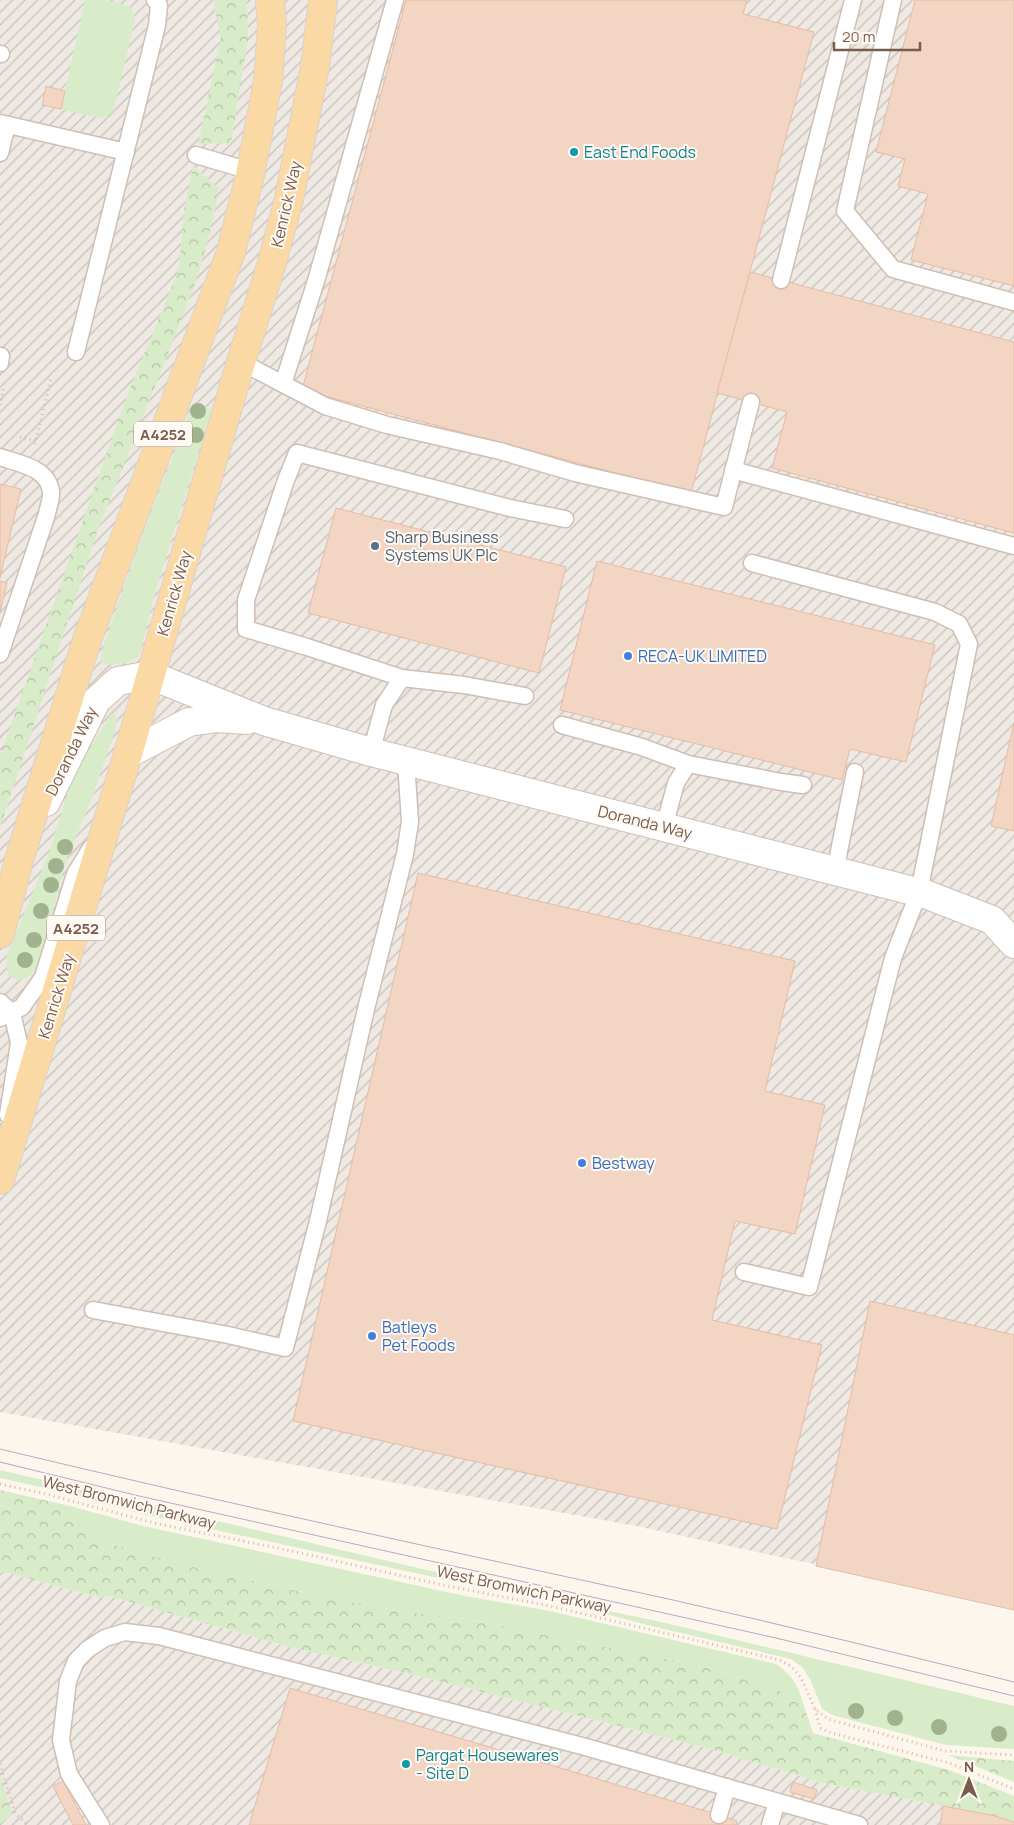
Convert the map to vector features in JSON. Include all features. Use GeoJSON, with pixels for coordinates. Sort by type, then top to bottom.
{"type":"FeatureCollection","features":[{"type":"Feature","properties":{"kind":"main road","name":"A4252"},"geometry":{"type":"LineString","coordinates":[[0,934],[19,860],[87,640],[230,252],[250,170],[268,81],[272,26],[270,0]]}},
{"type":"Feature","properties":{"kind":"main road","name":"Kenrick Way"},"geometry":{"type":"LineString","coordinates":[[0,1180],[108,823],[241,362],[271,266],[289,199],[315,66],[322,0]]}},
{"type":"Feature","properties":{"kind":"street","name":"Doranda Way"},"geometry":{"type":"LineString","coordinates":[[19,860],[64,763],[96,701],[118,681],[150,675],[264,721],[371,752],[919,892],[992,920],[1014,944]]}},
{"type":"Feature","properties":{"kind":"street","name":"Doranda Way"},"geometry":{"type":"LineString","coordinates":[[128,754],[189,722],[218,718],[264,721]]}},
{"type":"Feature","properties":{"kind":"lane"},"geometry":{"type":"LineString","coordinates":[[76,352],[157,25],[158,5],[155,0]]}},
{"type":"Feature","properties":{"kind":"lane"},"geometry":{"type":"LineString","coordinates":[[283,384],[316,281],[395,0]]}},
{"type":"Feature","properties":{"kind":"lane"},"geometry":{"type":"LineString","coordinates":[[781,280],[853,0]]}},
{"type":"Feature","properties":{"kind":"lane"},"geometry":{"type":"LineString","coordinates":[[893,0],[845,211],[893,269],[1014,302]]}},
{"type":"Feature","properties":{"kind":"lane"},"geometry":{"type":"LineString","coordinates":[[0,153],[3,124],[126,152]]}},
{"type":"Feature","properties":{"kind":"lane"},"geometry":{"type":"LineString","coordinates":[[196,155],[250,170]]}},
{"type":"Feature","properties":{"kind":"lane"},"geometry":{"type":"LineString","coordinates":[[241,362],[324,406],[386,425],[500,451],[574,473],[724,507],[751,402]]}},
{"type":"Feature","properties":{"kind":"lane"},"geometry":{"type":"LineString","coordinates":[[525,696],[464,685],[402,678],[246,629],[246,600],[286,480],[297,453],[510,508],[565,519]]}},
{"type":"Feature","properties":{"kind":"lane"},"geometry":{"type":"LineString","coordinates":[[0,457],[36,470],[47,478],[51,492],[47,514],[4,626],[0,654]]}},
{"type":"Feature","properties":{"kind":"lane"},"geometry":{"type":"LineString","coordinates":[[733,470],[1014,546]]}},
{"type":"Feature","properties":{"kind":"lane"},"geometry":{"type":"LineString","coordinates":[[744,1272],[809,1288],[893,958],[919,892],[969,644],[959,624],[935,612],[752,563]]}},
{"type":"Feature","properties":{"kind":"lane"},"geometry":{"type":"LineString","coordinates":[[371,752],[384,705],[402,678]]}},
{"type":"Feature","properties":{"kind":"lane"},"geometry":{"type":"LineString","coordinates":[[562,725],[642,747],[688,764],[803,785]]}},
{"type":"Feature","properties":{"kind":"lane"},"geometry":{"type":"LineString","coordinates":[[93,1310],[228,1335],[285,1348],[318,1221],[366,1009],[405,854],[410,822],[406,761]]}},
{"type":"Feature","properties":{"kind":"lane"},"geometry":{"type":"LineString","coordinates":[[664,827],[676,783],[688,764]]}},
{"type":"Feature","properties":{"kind":"lane"},"geometry":{"type":"LineString","coordinates":[[835,870],[855,772]]}},
{"type":"Feature","properties":{"kind":"lane"},"geometry":{"type":"LineString","coordinates":[[0,1174],[19,1043],[4,1011],[22,1007],[43,977],[74,874],[108,823]]}},
{"type":"Feature","properties":{"kind":"lane"},"geometry":{"type":"LineString","coordinates":[[101,1825],[69,1774],[61,1740],[64,1706],[68,1681],[76,1661],[88,1648],[105,1638],[125,1632],[159,1636],[582,1746],[859,1825]]}},
{"type":"Feature","properties":{"kind":"lane"},"geometry":{"type":"LineString","coordinates":[[719,1815],[727,1787]]}},
{"type":"Feature","properties":{"kind":"lane"},"geometry":{"type":"LineString","coordinates":[[770,1825],[778,1802]]}},
{"type":"Feature","properties":{"kind":"path"},"geometry":{"type":"LineString","coordinates":[[30,468],[51,380]]}},
{"type":"Feature","properties":{"kind":"path","name":"West Bromwich Parkway"},"geometry":{"type":"LineString","coordinates":[[0,1484],[42,1493],[154,1523],[545,1605],[780,1660],[792,1667],[801,1678],[815,1709],[820,1728],[831,1733],[949,1763],[1014,1789]]}},
{"type":"Feature","properties":{"kind":"path"},"geometry":{"type":"LineString","coordinates":[[815,1709],[828,1719],[945,1751],[1014,1755]]}},
{"type":"Feature","properties":{"kind":"path"},"geometry":{"type":"LineString","coordinates":[[0,1764],[15,1813],[28,1825]]}},
{"type":"Feature","properties":{"kind":"shaded area"},"geometry":{"type":"Polygon","coordinates":[[[0,0],[1014,0],[1014,1607],[636,1526],[0,1412],[0,0]]]}},
{"type":"Feature","properties":{"kind":"shaded area"},"geometry":{"type":"Polygon","coordinates":[[[0,1571],[101,1598],[109,1596],[286,1646],[409,1674],[707,1748],[823,1783],[995,1816],[1014,1821],[1014,1825],[0,1825],[0,1571]]]}},
{"type":"Feature","properties":{"kind":"green space"},"geometry":{"type":"Polygon","coordinates":[[[85,0],[109,1],[126,5],[131,8],[135,20],[114,108],[108,116],[98,118],[61,109],[85,0]]]}},
{"type":"Feature","properties":{"kind":"green space"},"geometry":{"type":"Polygon","coordinates":[[[213,0],[247,0],[248,39],[231,143],[198,144],[221,39],[213,0]]]}},
{"type":"Feature","properties":{"kind":"green space"},"geometry":{"type":"Polygon","coordinates":[[[193,166],[219,188],[204,256],[191,296],[96,535],[0,828],[0,756],[126,398],[179,269],[184,210],[193,166]]]}},
{"type":"Feature","properties":{"kind":"green space"},"geometry":{"type":"Polygon","coordinates":[[[193,403],[212,409],[155,593],[140,654],[132,660],[121,664],[110,665],[100,663],[101,653],[139,544],[193,403]]]}},
{"type":"Feature","properties":{"kind":"green space"},"geometry":{"type":"Polygon","coordinates":[[[110,715],[115,715],[117,720],[114,734],[93,795],[66,861],[38,967],[26,978],[15,979],[7,971],[7,955],[47,858],[72,778],[110,715]]]}},
{"type":"Feature","properties":{"kind":"green space"},"geometry":{"type":"Polygon","coordinates":[[[0,1470],[448,1575],[517,1595],[146,1515],[0,1478],[0,1470]]]}},
{"type":"Feature","properties":{"kind":"green space"},"geometry":{"type":"Polygon","coordinates":[[[0,1490],[70,1506],[107,1543],[188,1566],[328,1598],[408,1612],[466,1619],[706,1667],[780,1691],[805,1709],[813,1733],[949,1770],[1014,1796],[1014,1822],[995,1816],[823,1783],[707,1748],[409,1674],[286,1646],[109,1596],[101,1598],[0,1571],[0,1490]]]}},
{"type":"Feature","properties":{"kind":"green space"},"geometry":{"type":"Polygon","coordinates":[[[70,1506],[143,1526],[465,1596],[550,1611],[776,1664],[792,1679],[805,1709],[780,1691],[706,1667],[466,1619],[408,1612],[328,1598],[188,1566],[107,1543],[70,1506]]]}},
{"type":"Feature","properties":{"kind":"green space"},"geometry":{"type":"Polygon","coordinates":[[[554,1600],[657,1621],[1014,1706],[1014,1749],[946,1745],[832,1715],[822,1709],[811,1681],[803,1668],[791,1659],[643,1624],[554,1600]]]}},
{"type":"Feature","properties":{"kind":"green space"},"geometry":{"type":"Polygon","coordinates":[[[948,1755],[1014,1761],[1014,1782],[948,1755]]]}},
{"type":"Feature","properties":{"kind":"green space"},"geometry":{"type":"Polygon","coordinates":[[[0,1775],[12,1815],[0,1824],[0,1775]]]}},
{"type":"Feature","properties":{"kind":"building","name":"East End Foods"},"geometry":{"type":"Polygon","coordinates":[[[406,0],[747,0],[743,14],[814,32],[691,493],[302,390],[406,0]]]}},
{"type":"Feature","properties":{"kind":"building"},"geometry":{"type":"Polygon","coordinates":[[[915,0],[1014,0],[1014,286],[911,260],[928,194],[898,186],[905,159],[876,152],[915,0]]]}},
{"type":"Feature","properties":{"kind":"building"},"geometry":{"type":"Polygon","coordinates":[[[46,86],[65,91],[61,109],[42,105],[46,86]]]}},
{"type":"Feature","properties":{"kind":"building"},"geometry":{"type":"Polygon","coordinates":[[[750,272],[1014,342],[1014,533],[772,468],[787,412],[717,393],[750,272]]]}},
{"type":"Feature","properties":{"kind":"building"},"geometry":{"type":"Polygon","coordinates":[[[0,484],[21,489],[0,578],[0,484]]]}},
{"type":"Feature","properties":{"kind":"building"},"geometry":{"type":"Polygon","coordinates":[[[336,508],[566,567],[539,673],[308,613],[336,508]]]}},
{"type":"Feature","properties":{"kind":"building"},"geometry":{"type":"Polygon","coordinates":[[[597,561],[935,645],[906,762],[850,749],[842,780],[560,710],[597,561]]]}},
{"type":"Feature","properties":{"kind":"building"},"geometry":{"type":"Polygon","coordinates":[[[0,581],[7,583],[0,613],[0,581]]]}},
{"type":"Feature","properties":{"kind":"building"},"geometry":{"type":"Polygon","coordinates":[[[1014,722],[1014,831],[991,826],[1014,722]]]}},
{"type":"Feature","properties":{"kind":"building","name":"Bestway"},"geometry":{"type":"Polygon","coordinates":[[[418,873],[795,961],[765,1091],[825,1105],[795,1234],[735,1221],[712,1320],[822,1345],[777,1529],[293,1421],[418,873]]]}},
{"type":"Feature","properties":{"kind":"building"},"geometry":{"type":"Polygon","coordinates":[[[870,1301],[1014,1335],[1014,1610],[816,1566],[870,1301]]]}},
{"type":"Feature","properties":{"kind":"building","name":"Pargat Housewares - Site D"},"geometry":{"type":"Polygon","coordinates":[[[290,1688],[719,1815],[737,1821],[736,1825],[249,1825],[290,1688]]]}},
{"type":"Feature","properties":{"kind":"building"},"geometry":{"type":"Polygon","coordinates":[[[63,1781],[86,1825],[73,1825],[53,1786],[63,1781]]]}},
{"type":"Feature","properties":{"kind":"building"},"geometry":{"type":"Polygon","coordinates":[[[793,1782],[817,1790],[814,1799],[790,1792],[793,1782]]]}},
{"type":"Feature","properties":{"kind":"building"},"geometry":{"type":"Polygon","coordinates":[[[943,1806],[995,1816],[1014,1822],[1014,1825],[940,1825],[943,1806]]]}},
{"type":"Feature","properties":{"kind":"tram line"},"geometry":{"type":"LineString","coordinates":[[0,1449],[252,1508],[673,1600],[1014,1682]]}},
{"type":"Feature","properties":{"kind":"tram line"},"geometry":{"type":"LineString","coordinates":[[0,1462],[139,1496],[776,1638],[1014,1696]]}},
{"type":"Feature","properties":{"kind":"place","name":"East End Foods"},"geometry":{"type":"Point","coordinates":[574,152]}},
{"type":"Feature","properties":{"kind":"place","name":"Sharp Business Systems UK Plc"},"geometry":{"type":"Point","coordinates":[375,546]}},
{"type":"Feature","properties":{"kind":"place","name":"RECA-UK LIMITED"},"geometry":{"type":"Point","coordinates":[628,656]}},
{"type":"Feature","properties":{"kind":"place","name":"Bestway"},"geometry":{"type":"Point","coordinates":[582,1163]}},
{"type":"Feature","properties":{"kind":"place","name":"Batleys Pet Foods"},"geometry":{"type":"Point","coordinates":[372,1336]}},
{"type":"Feature","properties":{"kind":"place","name":"Pargat Housewares - Site D"},"geometry":{"type":"Point","coordinates":[406,1764]}}]}
